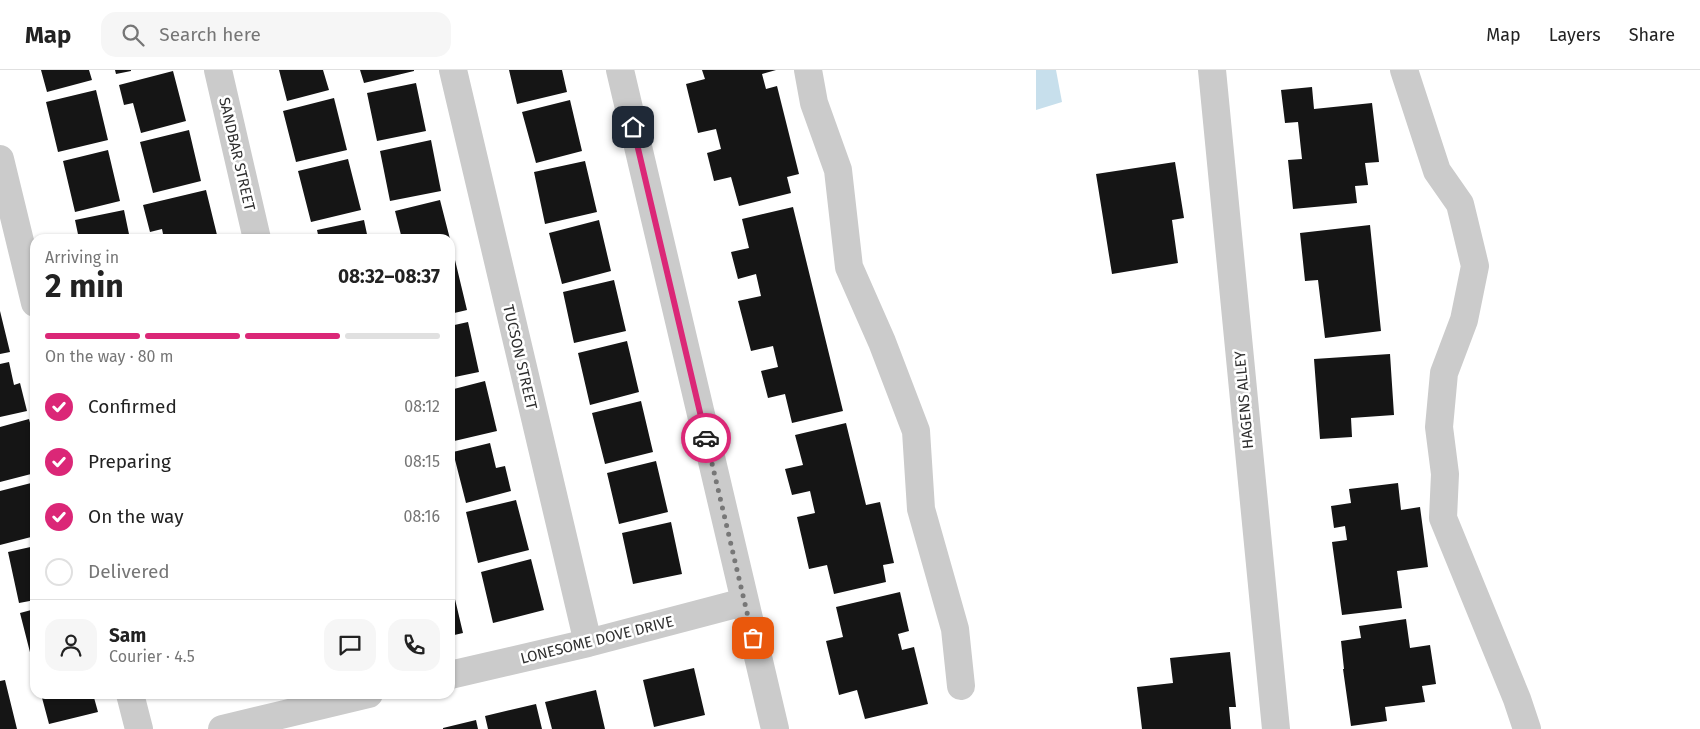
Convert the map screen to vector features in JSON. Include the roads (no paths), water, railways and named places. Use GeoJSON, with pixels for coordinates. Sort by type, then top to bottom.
{"type":"FeatureCollection","features":[{"type":"Feature","properties":{"kind":"street","name":"SANDBAR STREET"},"geometry":{"type":"LineString","coordinates":[[218,70],[257,234]]}},
{"type":"Feature","properties":{"kind":"street","name":"TUCSON STREET"},"geometry":{"type":"LineString","coordinates":[[453,70],[588,643]]}},
{"type":"Feature","properties":{"kind":"street"},"geometry":{"type":"LineString","coordinates":[[620,70],[775,729]]}},
{"type":"Feature","properties":{"kind":"street"},"geometry":{"type":"LineString","coordinates":[[808,70],[814,103],[838,170],[849,267],[882,342],[916,431],[921,509],[956,629],[961,686]]}},
{"type":"Feature","properties":{"kind":"street","name":"HAGENS ALLEY"},"geometry":{"type":"LineString","coordinates":[[1212,70],[1276,729]]}},
{"type":"Feature","properties":{"kind":"street"},"geometry":{"type":"LineString","coordinates":[[1404,70],[1437,171],[1460,204],[1475,266],[1464,320],[1444,373],[1439,427],[1445,474],[1443,518],[1517,699],[1527,729]]}},
{"type":"Feature","properties":{"kind":"street"},"geometry":{"type":"LineString","coordinates":[[0,160],[30,283]]}},
{"type":"Feature","properties":{"kind":"street","name":"LONESOME DOVE DRIVE"},"geometry":{"type":"LineString","coordinates":[[455,674],[588,643],[744,602]]}},
{"type":"Feature","properties":{"kind":"street"},"geometry":{"type":"LineString","coordinates":[[131,699],[139,729]]}},
{"type":"Feature","properties":{"kind":"street"},"geometry":{"type":"LineString","coordinates":[[222,729],[345,699]]}},
{"type":"Feature","properties":{"kind":"water"},"geometry":{"type":"Polygon","coordinates":[[[1036,70],[1056,70],[1062,102],[1036,110],[1036,70]]]}}]}
